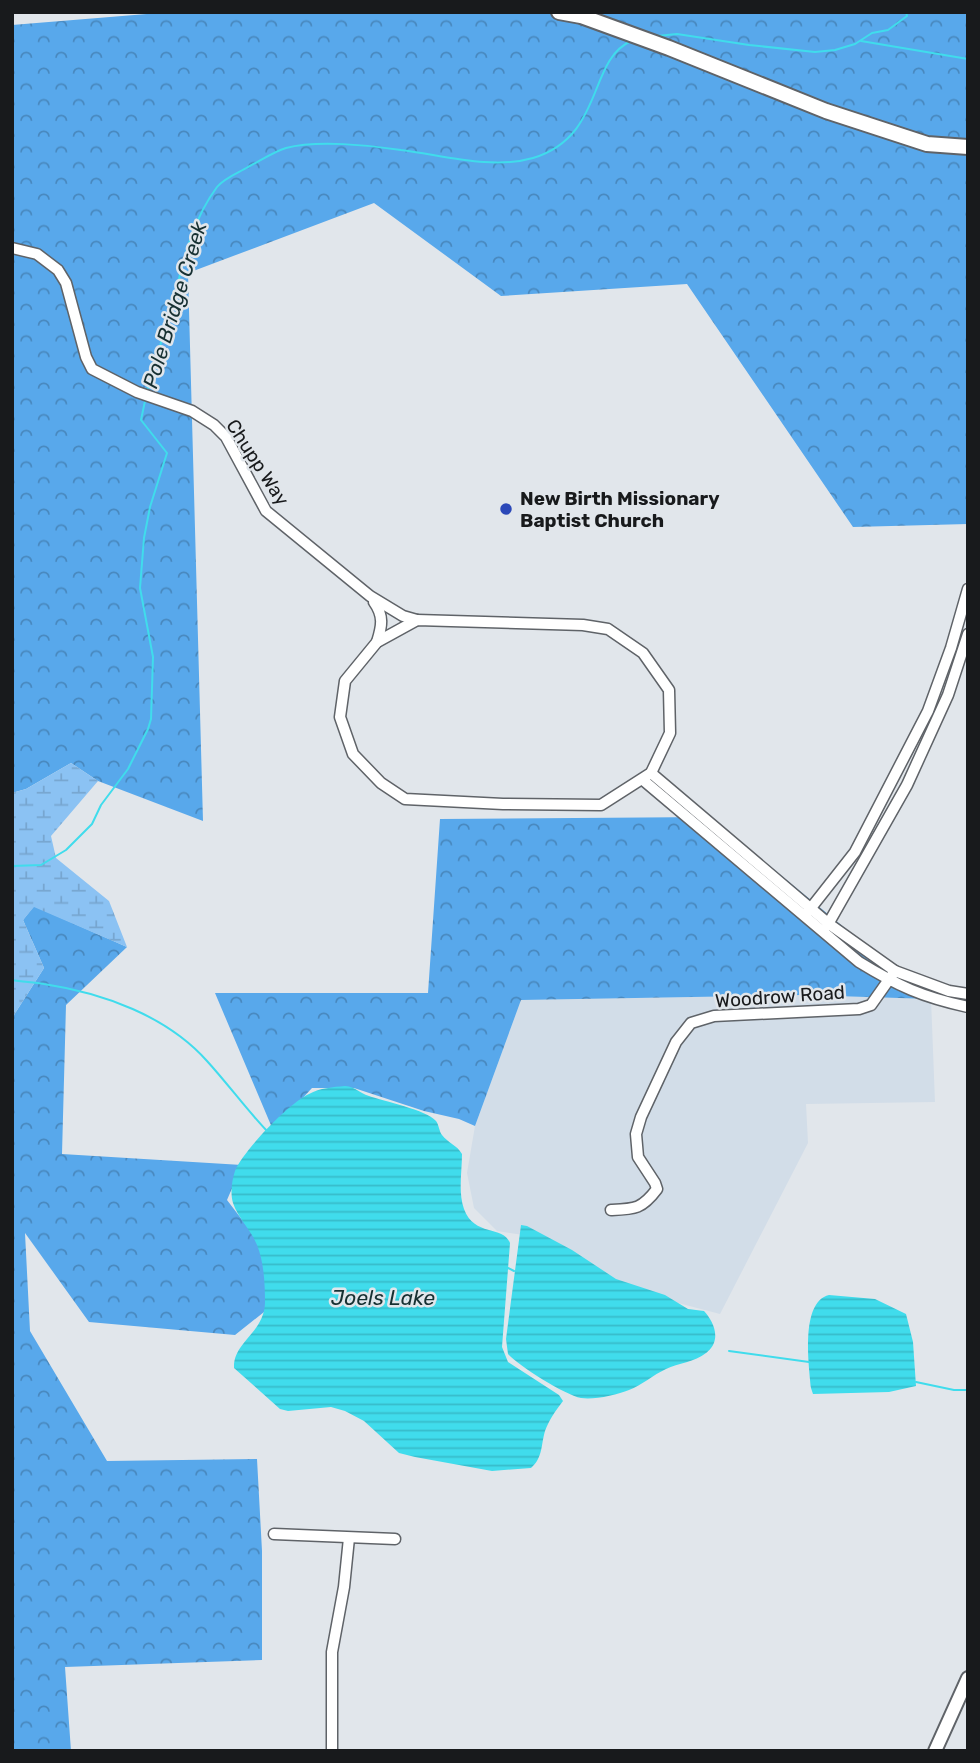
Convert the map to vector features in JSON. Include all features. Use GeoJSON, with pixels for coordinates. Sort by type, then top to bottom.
{"type":"FeatureCollection","features":[{"type":"Feature","properties":{"kind":"highway"},"geometry":{"type":"LineString","coordinates":[[559,12],[581,16],[826,111],[927,144],[968,144]]}},
{"type":"Feature","properties":{"kind":"main road"},"geometry":{"type":"LineString","coordinates":[[935,1751],[968,1678]]}},
{"type":"Feature","properties":{"kind":"street","name":"Chupp Way"},"geometry":{"type":"LineString","coordinates":[[12,248],[37,254],[58,270],[66,284],[86,357],[92,369],[137,392],[192,411],[214,425],[226,437],[266,511],[370,596],[396,612],[417,620]]}},
{"type":"Feature","properties":{"kind":"street"},"geometry":{"type":"LineString","coordinates":[[808,913],[855,852],[928,711],[951,648],[968,589]]}},
{"type":"Feature","properties":{"kind":"street"},"geometry":{"type":"LineString","coordinates":[[370,596],[380,610],[383,625],[377,642],[345,681],[340,717],[353,754],[381,783],[405,799],[601,805],[647,777],[670,733],[669,690],[643,653],[608,629],[583,625],[417,620],[377,642]]}},
{"type":"Feature","properties":{"kind":"street"},"geometry":{"type":"LineString","coordinates":[[825,928],[907,785],[948,695],[968,634]]}},
{"type":"Feature","properties":{"kind":"street","name":"Woodrow Road"},"geometry":{"type":"LineString","coordinates":[[647,777],[808,913],[859,962],[892,976],[929,998],[968,1007]]}},
{"type":"Feature","properties":{"kind":"street","name":"Woodrow Road"},"geometry":{"type":"LineString","coordinates":[[892,976],[968,994]]}},
{"type":"Feature","properties":{"kind":"street","name":"Woodrow Road"},"geometry":{"type":"LineString","coordinates":[[611,1210],[629,1209],[646,1203],[657,1189],[638,1157],[636,1134],[641,1117],[677,1042],[691,1023],[714,1016],[859,1009],[871,1005],[892,976]]}},
{"type":"Feature","properties":{"kind":"street"},"geometry":{"type":"LineString","coordinates":[[274,1534],[395,1539]]}},
{"type":"Feature","properties":{"kind":"street"},"geometry":{"type":"LineString","coordinates":[[332,1751],[332,1652],[344,1587],[349,1538]]}},
{"type":"Feature","properties":{"kind":"shaded area"},"geometry":{"type":"Polygon","coordinates":[[[802,995],[931,999],[935,1102],[806,1104],[808,1143],[720,1314],[621,1288],[524,1235],[497,1231],[474,1208],[467,1173],[475,1126],[521,1000],[802,995]]]}},
{"type":"Feature","properties":{"kind":"green space"},"geometry":{"type":"Polygon","coordinates":[[[171,12],[968,13],[968,524],[853,527],[687,284],[501,296],[374,203],[188,273],[203,821],[98,781],[71,763],[26,789],[12,793],[12,25],[171,12]]]}},
{"type":"Feature","properties":{"kind":"green space"},"geometry":{"type":"Polygon","coordinates":[[[71,763],[98,781],[51,836],[56,858],[109,901],[127,947],[34,907],[23,920],[44,968],[12,1018],[12,793],[26,789],[71,763]]]}},
{"type":"Feature","properties":{"kind":"green space"},"geometry":{"type":"Polygon","coordinates":[[[710,817],[931,999],[802,995],[521,1000],[475,1126],[354,1088],[312,1088],[273,1130],[215,993],[428,993],[440,819],[710,817]]]}},
{"type":"Feature","properties":{"kind":"green space"},"geometry":{"type":"Polygon","coordinates":[[[34,906],[127,947],[66,1005],[62,1154],[242,1165],[227,1200],[262,1246],[269,1308],[235,1335],[89,1322],[25,1233],[30,1331],[107,1461],[257,1459],[262,1551],[262,1660],[65,1667],[71,1751],[12,1751],[12,1018],[44,968],[23,920],[34,906]]]}},
{"type":"Feature","properties":{"kind":"water","name":"Joels Lake"},"geometry":{"type":"Polygon","coordinates":[[[345,1086],[415,1110],[436,1121],[442,1135],[462,1154],[461,1196],[469,1218],[474,1224],[501,1234],[510,1243],[502,1347],[508,1362],[559,1395],[563,1401],[545,1431],[540,1455],[531,1468],[492,1471],[399,1453],[364,1421],[345,1411],[331,1407],[288,1411],[280,1409],[234,1368],[238,1351],[260,1322],[265,1303],[264,1273],[259,1252],[232,1199],[235,1171],[257,1140],[300,1099],[313,1092],[345,1086]]]}},
{"type":"Feature","properties":{"kind":"water"},"geometry":{"type":"Polygon","coordinates":[[[521,1225],[572,1250],[616,1279],[665,1295],[688,1309],[704,1311],[715,1331],[712,1346],[697,1358],[666,1369],[629,1390],[605,1397],[574,1396],[522,1366],[508,1354],[506,1339],[521,1225]]]}},
{"type":"Feature","properties":{"kind":"water"},"geometry":{"type":"Polygon","coordinates":[[[829,1295],[875,1299],[906,1314],[913,1342],[916,1386],[889,1392],[813,1394],[808,1350],[810,1321],[820,1300],[829,1295]]]}},
{"type":"Feature","properties":{"kind":"waterway","name":"Pole Bridge Creek"},"geometry":{"type":"LineString","coordinates":[[657,36],[677,34],[815,52],[855,44],[872,33],[888,30],[907,16],[906,12]]}},
{"type":"Feature","properties":{"kind":"waterway","name":"Pole Bridge Creek"},"geometry":{"type":"LineString","coordinates":[[147,392],[193,231],[208,201],[223,181],[281,150],[312,144],[374,146],[484,162],[501,163],[533,158],[556,147],[572,133],[584,117],[607,65],[617,51],[631,41]]}},
{"type":"Feature","properties":{"kind":"waterway"},"geometry":{"type":"LineString","coordinates":[[861,41],[968,59]]}},
{"type":"Feature","properties":{"kind":"waterway","name":"Pole Bridge Creek"},"geometry":{"type":"LineString","coordinates":[[12,866],[41,865],[66,850],[92,824],[101,805],[128,769],[151,719],[153,657],[140,588],[144,538],[150,507],[167,453],[141,420],[145,401]]}},
{"type":"Feature","properties":{"kind":"waterway"},"geometry":{"type":"LineString","coordinates":[[12,980],[66,988],[111,1000],[153,1019],[191,1045],[267,1131]]}},
{"type":"Feature","properties":{"kind":"waterway"},"geometry":{"type":"LineString","coordinates":[[508,1268],[514,1271]]}},
{"type":"Feature","properties":{"kind":"waterway"},"geometry":{"type":"LineString","coordinates":[[729,1351],[809,1362]]}},
{"type":"Feature","properties":{"kind":"waterway"},"geometry":{"type":"LineString","coordinates":[[916,1382],[954,1390],[968,1390]]}},
{"type":"Feature","properties":{"kind":"place","name":"New Birth Missionary Baptist Church"},"geometry":{"type":"Point","coordinates":[506,509]}}]}
